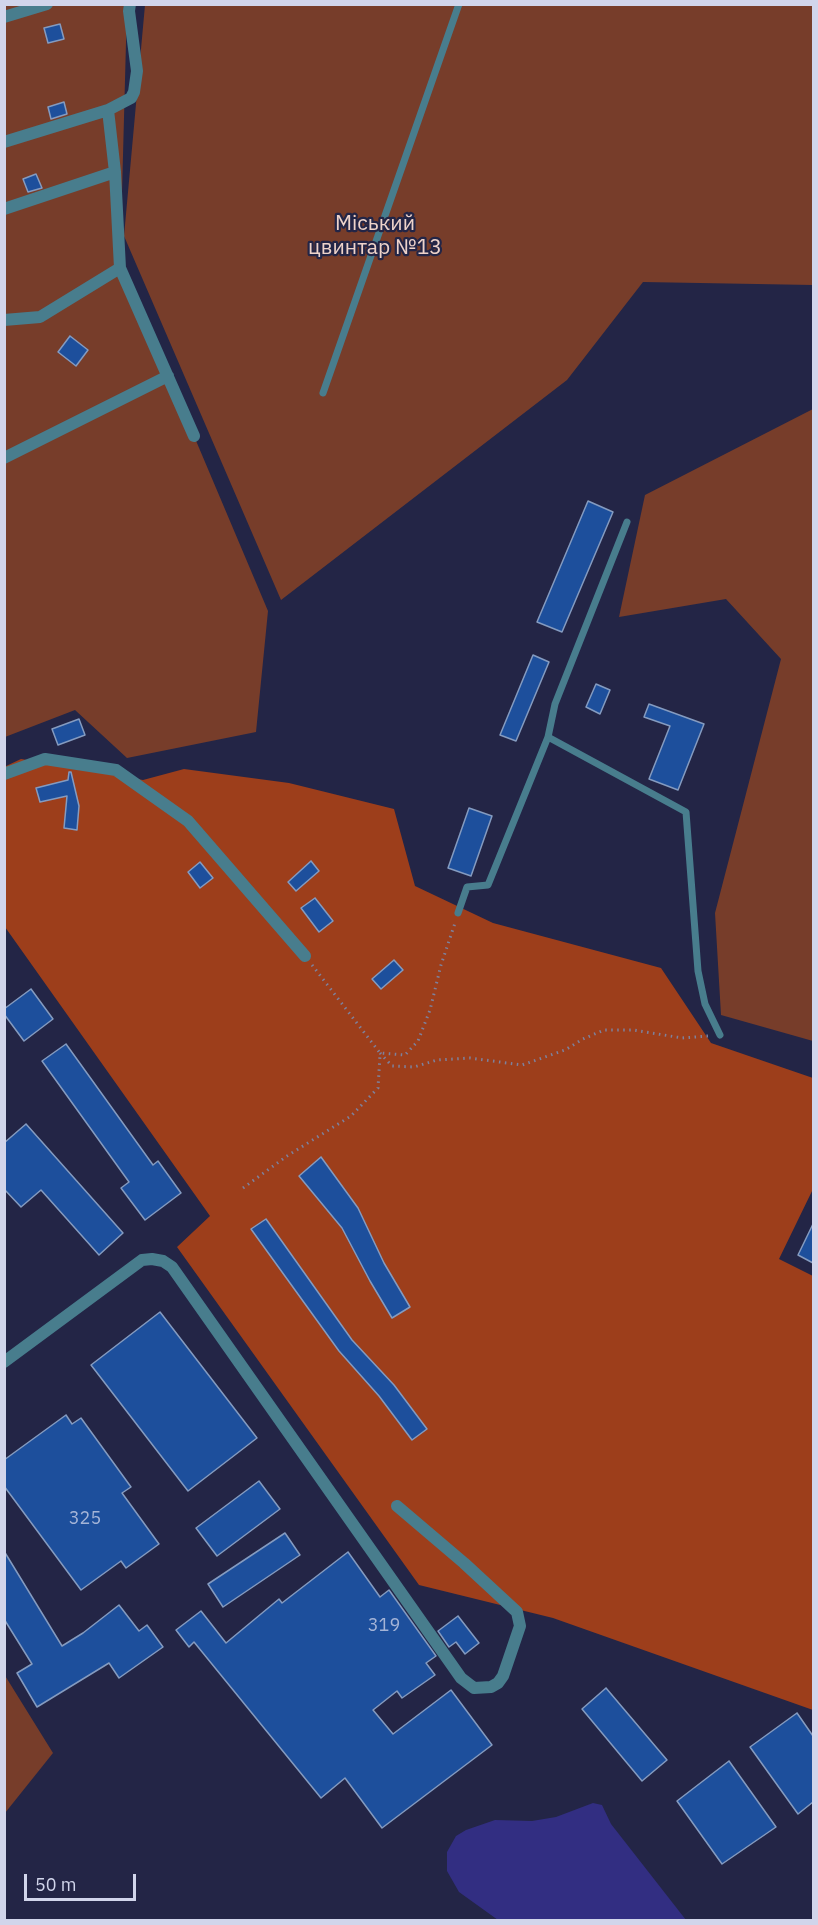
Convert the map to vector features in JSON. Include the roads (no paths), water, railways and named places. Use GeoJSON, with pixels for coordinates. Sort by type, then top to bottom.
{"type":"FeatureCollection","features":[{"type":"Feature","properties":{"kind":"street"},"geometry":{"type":"LineString","coordinates":[[4,17],[47,4]]}},
{"type":"Feature","properties":{"kind":"street"},"geometry":{"type":"LineString","coordinates":[[4,142],[108,110],[131,98],[136,86],[137,71],[130,4]]}},
{"type":"Feature","properties":{"kind":"street"},"geometry":{"type":"LineString","coordinates":[[108,110],[115,172],[120,268],[194,436]]}},
{"type":"Feature","properties":{"kind":"street"},"geometry":{"type":"LineString","coordinates":[[4,209],[115,172]]}},
{"type":"Feature","properties":{"kind":"street"},"geometry":{"type":"LineString","coordinates":[[4,320],[40,317],[120,268]]}},
{"type":"Feature","properties":{"kind":"street"},"geometry":{"type":"LineString","coordinates":[[4,458],[168,376]]}},
{"type":"Feature","properties":{"kind":"street"},"geometry":{"type":"LineString","coordinates":[[4,774],[45,759],[116,770],[188,821],[305,956]]}},
{"type":"Feature","properties":{"kind":"street"},"geometry":{"type":"LineString","coordinates":[[4,1362],[142,1260],[152,1258],[172,1267],[461,1678],[474,1688],[491,1687],[503,1676],[520,1626],[517,1612],[397,1506]]}},
{"type":"Feature","properties":{"kind":"lane"},"geometry":{"type":"LineString","coordinates":[[323,393],[459,4]]}},
{"type":"Feature","properties":{"kind":"lane"},"geometry":{"type":"LineString","coordinates":[[458,913],[467,886],[488,885],[548,737],[555,704],[627,522]]}},
{"type":"Feature","properties":{"kind":"lane"},"geometry":{"type":"LineString","coordinates":[[548,737],[686,812],[698,971],[705,1004],[720,1035]]}},
{"type":"Feature","properties":{"kind":"park label","name":"Міський цвинтар №13"},"geometry":{"type":"Point","coordinates":[375,236]}}]}
